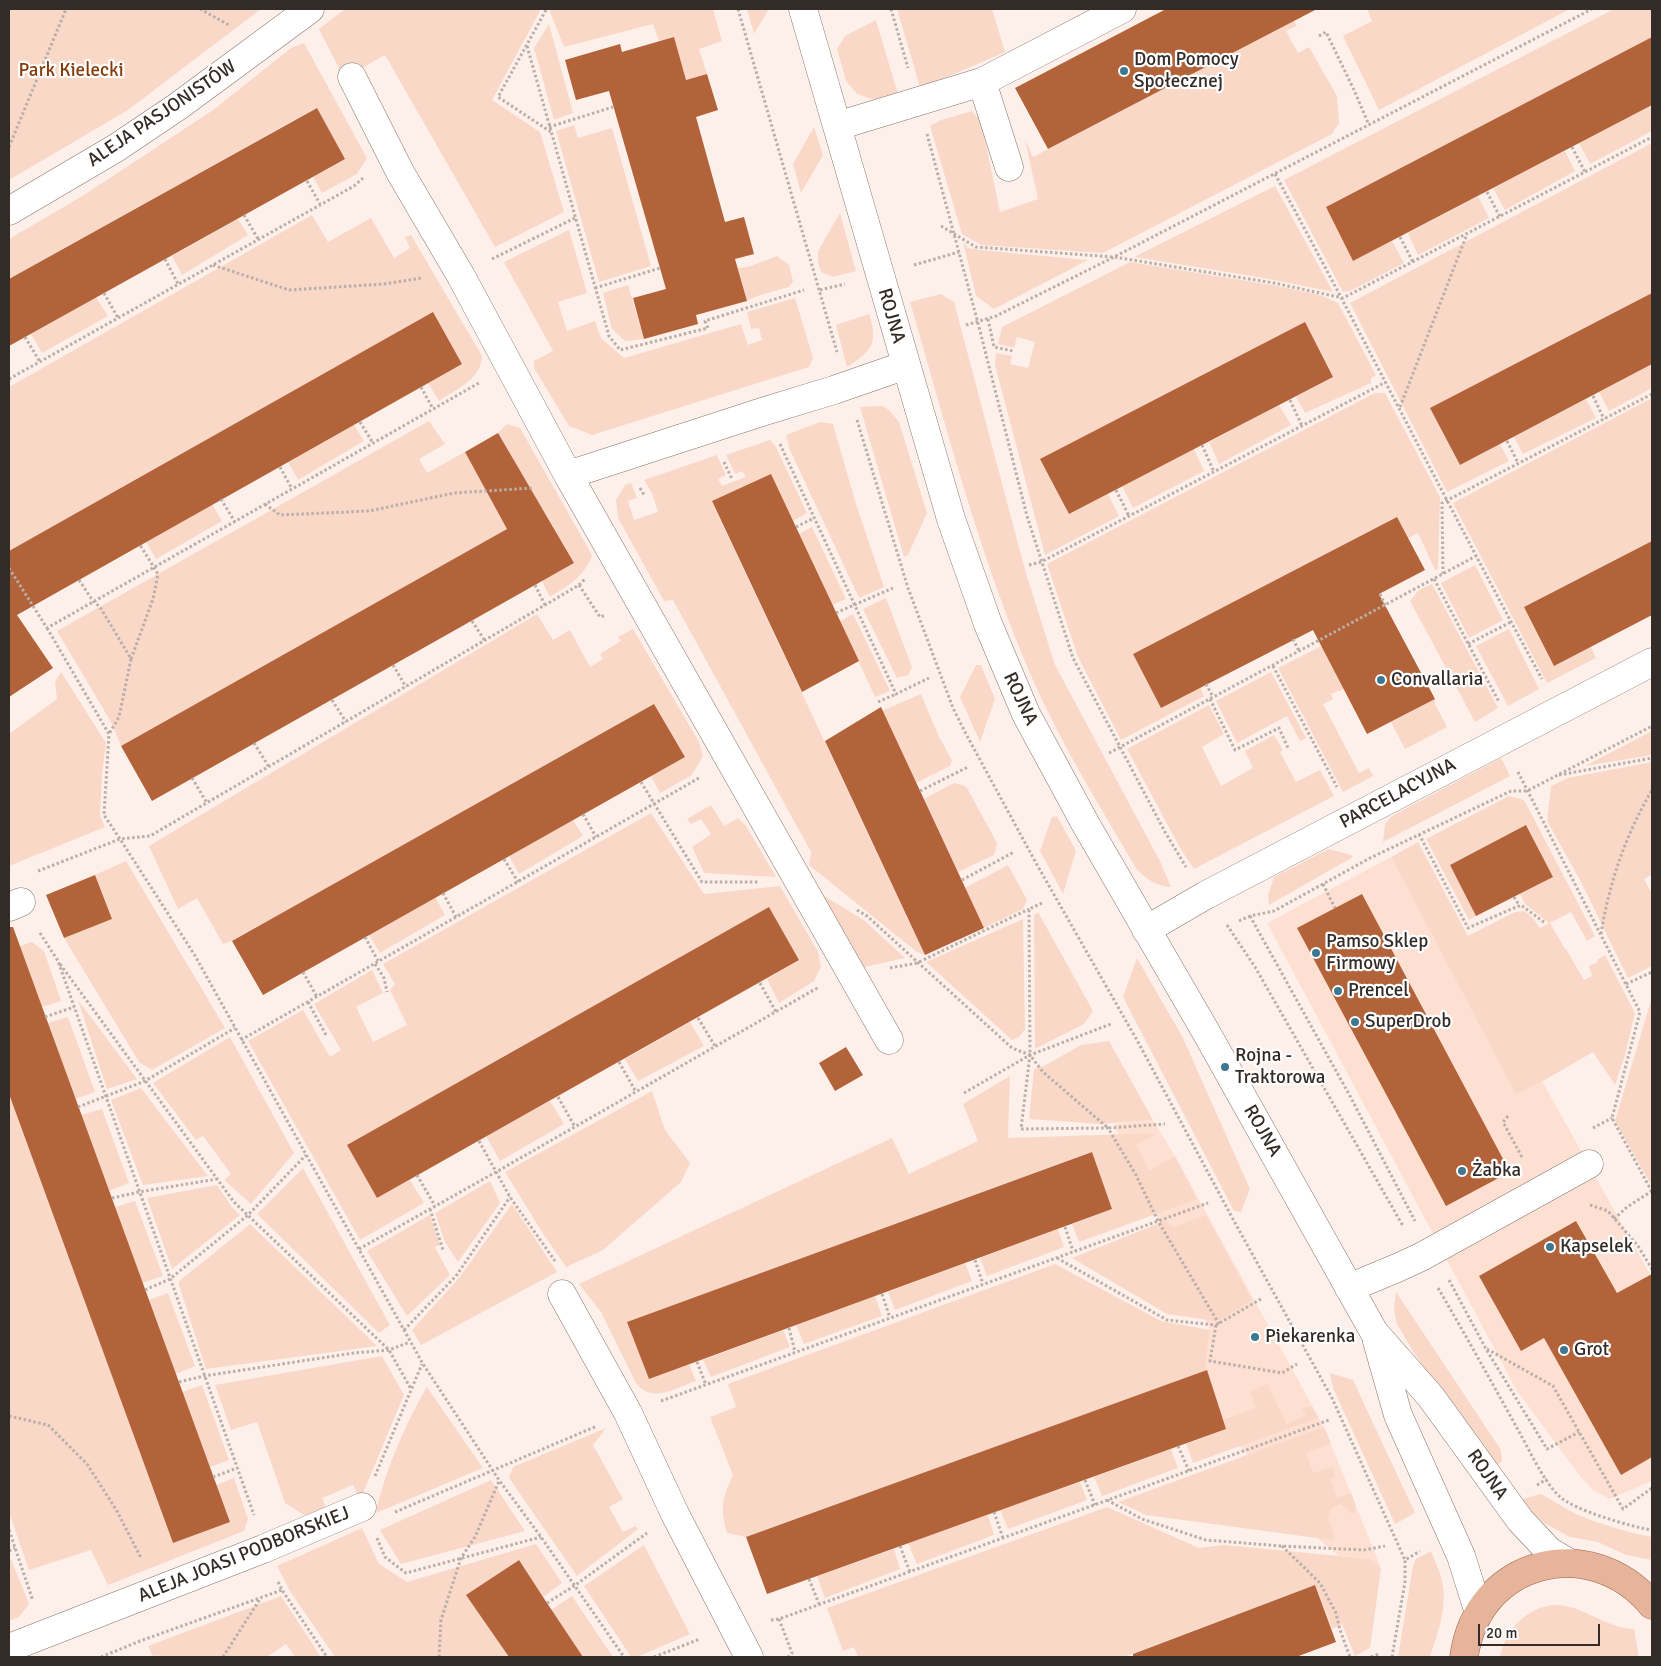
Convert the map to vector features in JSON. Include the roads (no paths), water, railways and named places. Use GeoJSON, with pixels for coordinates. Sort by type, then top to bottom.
{"type":"FeatureCollection","features":[{"type":"Feature","properties":{"kind":"main road"},"geometry":{"type":"LineString","coordinates":[[1464,1657],[1470,1632],[1479,1613],[1496,1592],[1517,1576],[1542,1566],[1569,1563],[1586,1564],[1609,1571],[1647,1594]]}},
{"type":"Feature","properties":{"kind":"street","name":"ALEJA PASJONISTÓW"},"geometry":{"type":"LineString","coordinates":[[9,211],[116,148],[178,108],[310,9]]}},
{"type":"Feature","properties":{"kind":"street","name":"ROJNA"},"geometry":{"type":"LineString","coordinates":[[803,9],[951,519],[968,571],[1009,677],[1026,714],[1054,768],[1206,1032],[1374,1332],[1430,1397],[1520,1520],[1549,1551],[1569,1563]]}},
{"type":"Feature","properties":{"kind":"street"},"geometry":{"type":"LineString","coordinates":[[837,126],[982,82],[1122,9]]}},
{"type":"Feature","properties":{"kind":"street"},"geometry":{"type":"LineString","coordinates":[[352,77],[400,172],[461,276],[568,474],[888,1040]]}},
{"type":"Feature","properties":{"kind":"street"},"geometry":{"type":"LineString","coordinates":[[982,82],[1009,167]]}},
{"type":"Feature","properties":{"kind":"street"},"geometry":{"type":"LineString","coordinates":[[568,474],[764,410],[834,390],[906,365]]}},
{"type":"Feature","properties":{"kind":"street","name":"PARCELACYJNA"},"geometry":{"type":"LineString","coordinates":[[1146,930],[1206,895],[1652,662]]}},
{"type":"Feature","properties":{"kind":"street"},"geometry":{"type":"LineString","coordinates":[[1350,1288],[1398,1268],[1427,1253],[1589,1164]]}},
{"type":"Feature","properties":{"kind":"street"},"geometry":{"type":"LineString","coordinates":[[562,1294],[628,1413],[675,1514],[731,1626],[749,1657]]}},
{"type":"Feature","properties":{"kind":"street","name":"ROJNA"},"geometry":{"type":"LineString","coordinates":[[1374,1332],[1398,1415],[1461,1556],[1479,1613]]}},
{"type":"Feature","properties":{"kind":"street","name":"ALEJA JOASI PODBORSKIEJ"},"geometry":{"type":"LineString","coordinates":[[9,1648],[263,1549],[366,1515]]}},
{"type":"Feature","properties":{"kind":"place","name":"Dom Pomocy Społecznej"},"geometry":{"type":"Point","coordinates":[1124,71]}},
{"type":"Feature","properties":{"kind":"place","name":"Convallaria"},"geometry":{"type":"Point","coordinates":[1381,680]}},
{"type":"Feature","properties":{"kind":"place","name":"Pamso Sklep Firmowy"},"geometry":{"type":"Point","coordinates":[1316,953]}},
{"type":"Feature","properties":{"kind":"place","name":"Prencel"},"geometry":{"type":"Point","coordinates":[1338,991]}},
{"type":"Feature","properties":{"kind":"place","name":"SuperDrob"},"geometry":{"type":"Point","coordinates":[1355,1022]}},
{"type":"Feature","properties":{"kind":"place","name":"Rojna - Traktorowa"},"geometry":{"type":"Point","coordinates":[1225,1067]}},
{"type":"Feature","properties":{"kind":"place","name":"Żabka"},"geometry":{"type":"Point","coordinates":[1462,1171]}},
{"type":"Feature","properties":{"kind":"place","name":"Kapselek"},"geometry":{"type":"Point","coordinates":[1550,1247]}},
{"type":"Feature","properties":{"kind":"place","name":"Piekarenka"},"geometry":{"type":"Point","coordinates":[1255,1337]}},
{"type":"Feature","properties":{"kind":"place","name":"Grot"},"geometry":{"type":"Point","coordinates":[1564,1350]}},
{"type":"Feature","properties":{"kind":"park label","name":"Park Kielecki"},"geometry":{"type":"Point","coordinates":[71,71]}}]}
